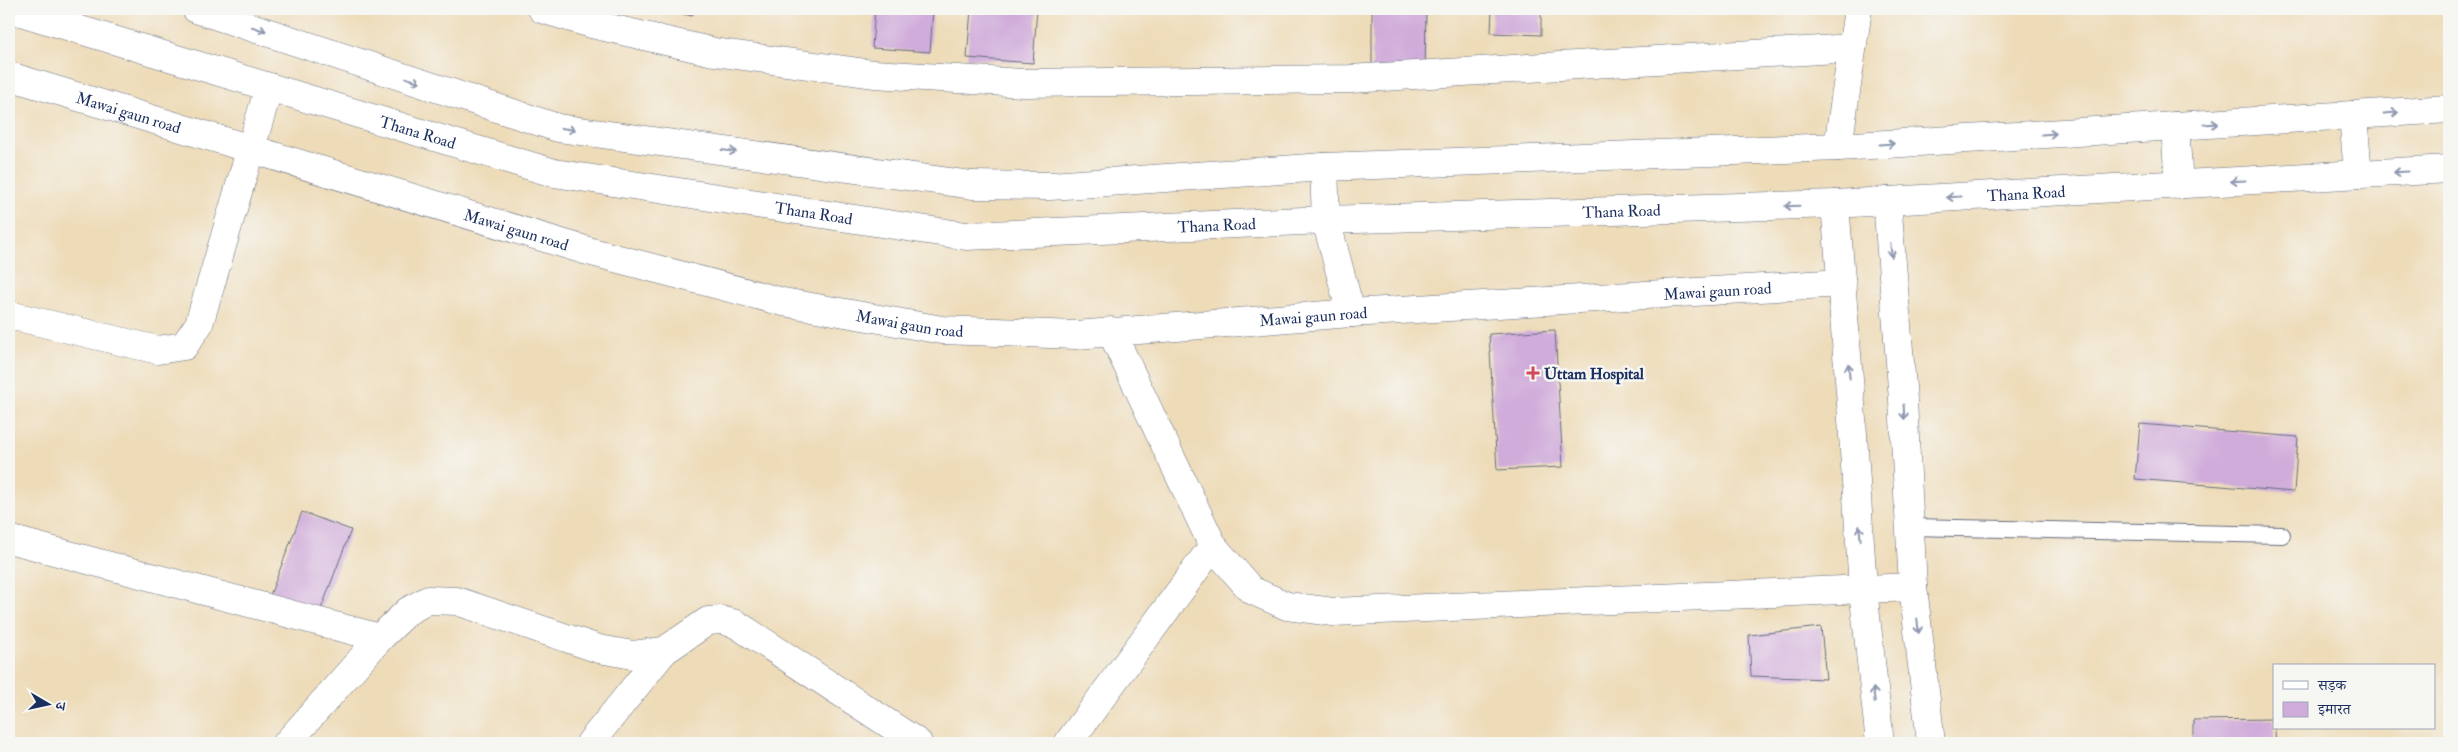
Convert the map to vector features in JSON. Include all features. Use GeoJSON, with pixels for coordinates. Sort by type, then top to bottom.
{"type":"FeatureCollection","features":[{"type":"Feature","properties":{"kind":"street","name":"Thana Road"},"geometry":{"type":"LineString","coordinates":[[11,9],[554,173],[966,236],[1326,220],[1835,204],[2449,169]]}},
{"type":"Feature","properties":{"kind":"street"},"geometry":{"type":"LineString","coordinates":[[196,9],[558,128],[972,185],[1050,186],[1324,167],[1838,147],[2449,109]]}},
{"type":"Feature","properties":{"kind":"street"},"geometry":{"type":"LineString","coordinates":[[542,9],[594,16],[714,52],[874,74],[1024,83],[1350,79],[1852,48]]}},
{"type":"Feature","properties":{"kind":"street"},"geometry":{"type":"LineString","coordinates":[[1838,147],[1858,9]]}},
{"type":"Feature","properties":{"kind":"street","name":"Mawai gaun road"},"geometry":{"type":"LineString","coordinates":[[9,76],[588,251],[784,302],[942,330],[1076,335],[1351,313],[1842,283]]}},
{"type":"Feature","properties":{"kind":"street"},"geometry":{"type":"LineString","coordinates":[[9,315],[158,350],[184,346],[199,324],[269,87]]}},
{"type":"Feature","properties":{"kind":"street"},"geometry":{"type":"LineString","coordinates":[[2353,115],[2358,174]]}},
{"type":"Feature","properties":{"kind":"street"},"geometry":{"type":"LineString","coordinates":[[2175,126],[2179,184]]}},
{"type":"Feature","properties":{"kind":"street"},"geometry":{"type":"LineString","coordinates":[[1324,167],[1326,220],[1351,313]]}},
{"type":"Feature","properties":{"kind":"street"},"geometry":{"type":"LineString","coordinates":[[1887,201],[1903,400],[1914,586],[1931,743]]}},
{"type":"Feature","properties":{"kind":"street"},"geometry":{"type":"LineString","coordinates":[[1835,204],[1863,589],[1880,743]]}},
{"type":"Feature","properties":{"kind":"street"},"geometry":{"type":"LineString","coordinates":[[1111,331],[1213,546],[1252,590],[1287,606],[1333,612],[1914,586]]}},
{"type":"Feature","properties":{"kind":"street"},"geometry":{"type":"LineString","coordinates":[[9,539],[380,638]]}},
{"type":"Feature","properties":{"kind":"street"},"geometry":{"type":"LineString","coordinates":[[1068,743],[1213,546]]}},
{"type":"Feature","properties":{"kind":"street"},"geometry":{"type":"LineString","coordinates":[[287,743],[380,638],[408,611],[428,600],[457,602],[599,649],[632,655],[664,651]]}},
{"type":"Feature","properties":{"kind":"street"},"geometry":{"type":"LineString","coordinates":[[590,743],[664,651],[708,621],[722,620],[736,624],[918,743]]}},
{"type":"Feature","properties":{"kind":"lane"},"geometry":{"type":"LineString","coordinates":[[1910,528],[2282,534]]}},
{"type":"Feature","properties":{"kind":"building"},"geometry":{"type":"Polygon","coordinates":[[[661,9],[693,9],[692,16],[661,9]]]}},
{"type":"Feature","properties":{"kind":"building"},"geometry":{"type":"Polygon","coordinates":[[[875,9],[933,9],[930,52],[872,48],[875,9]]]}},
{"type":"Feature","properties":{"kind":"building"},"geometry":{"type":"Polygon","coordinates":[[[971,9],[1037,9],[1033,63],[967,58],[971,9]]]}},
{"type":"Feature","properties":{"kind":"building"},"geometry":{"type":"Polygon","coordinates":[[[1372,9],[1426,9],[1425,71],[1372,71],[1372,9]]]}},
{"type":"Feature","properties":{"kind":"building"},"geometry":{"type":"Polygon","coordinates":[[[1492,9],[1541,9],[1541,35],[1491,33],[1492,9]]]}},
{"type":"Feature","properties":{"kind":"building"},"geometry":{"type":"Polygon","coordinates":[[[1555,330],[1563,467],[1497,470],[1489,334],[1555,330]]]}},
{"type":"Feature","properties":{"kind":"building"},"geometry":{"type":"Polygon","coordinates":[[[2140,424],[2298,437],[2294,492],[2135,479],[2140,424]]]}},
{"type":"Feature","properties":{"kind":"building"},"geometry":{"type":"Polygon","coordinates":[[[302,512],[351,530],[318,617],[269,598],[302,512]]]}},
{"type":"Feature","properties":{"kind":"building"},"geometry":{"type":"Polygon","coordinates":[[[1821,627],[1826,679],[1751,676],[1749,635],[1821,627]]]}},
{"type":"Feature","properties":{"kind":"building"},"geometry":{"type":"Polygon","coordinates":[[[2273,719],[2276,743],[2193,743],[2193,720],[2273,719]]]}},
{"type":"Feature","properties":{"kind":"place","name":"Uttam Hospital"},"geometry":{"type":"Point","coordinates":[1533,373]}}]}
